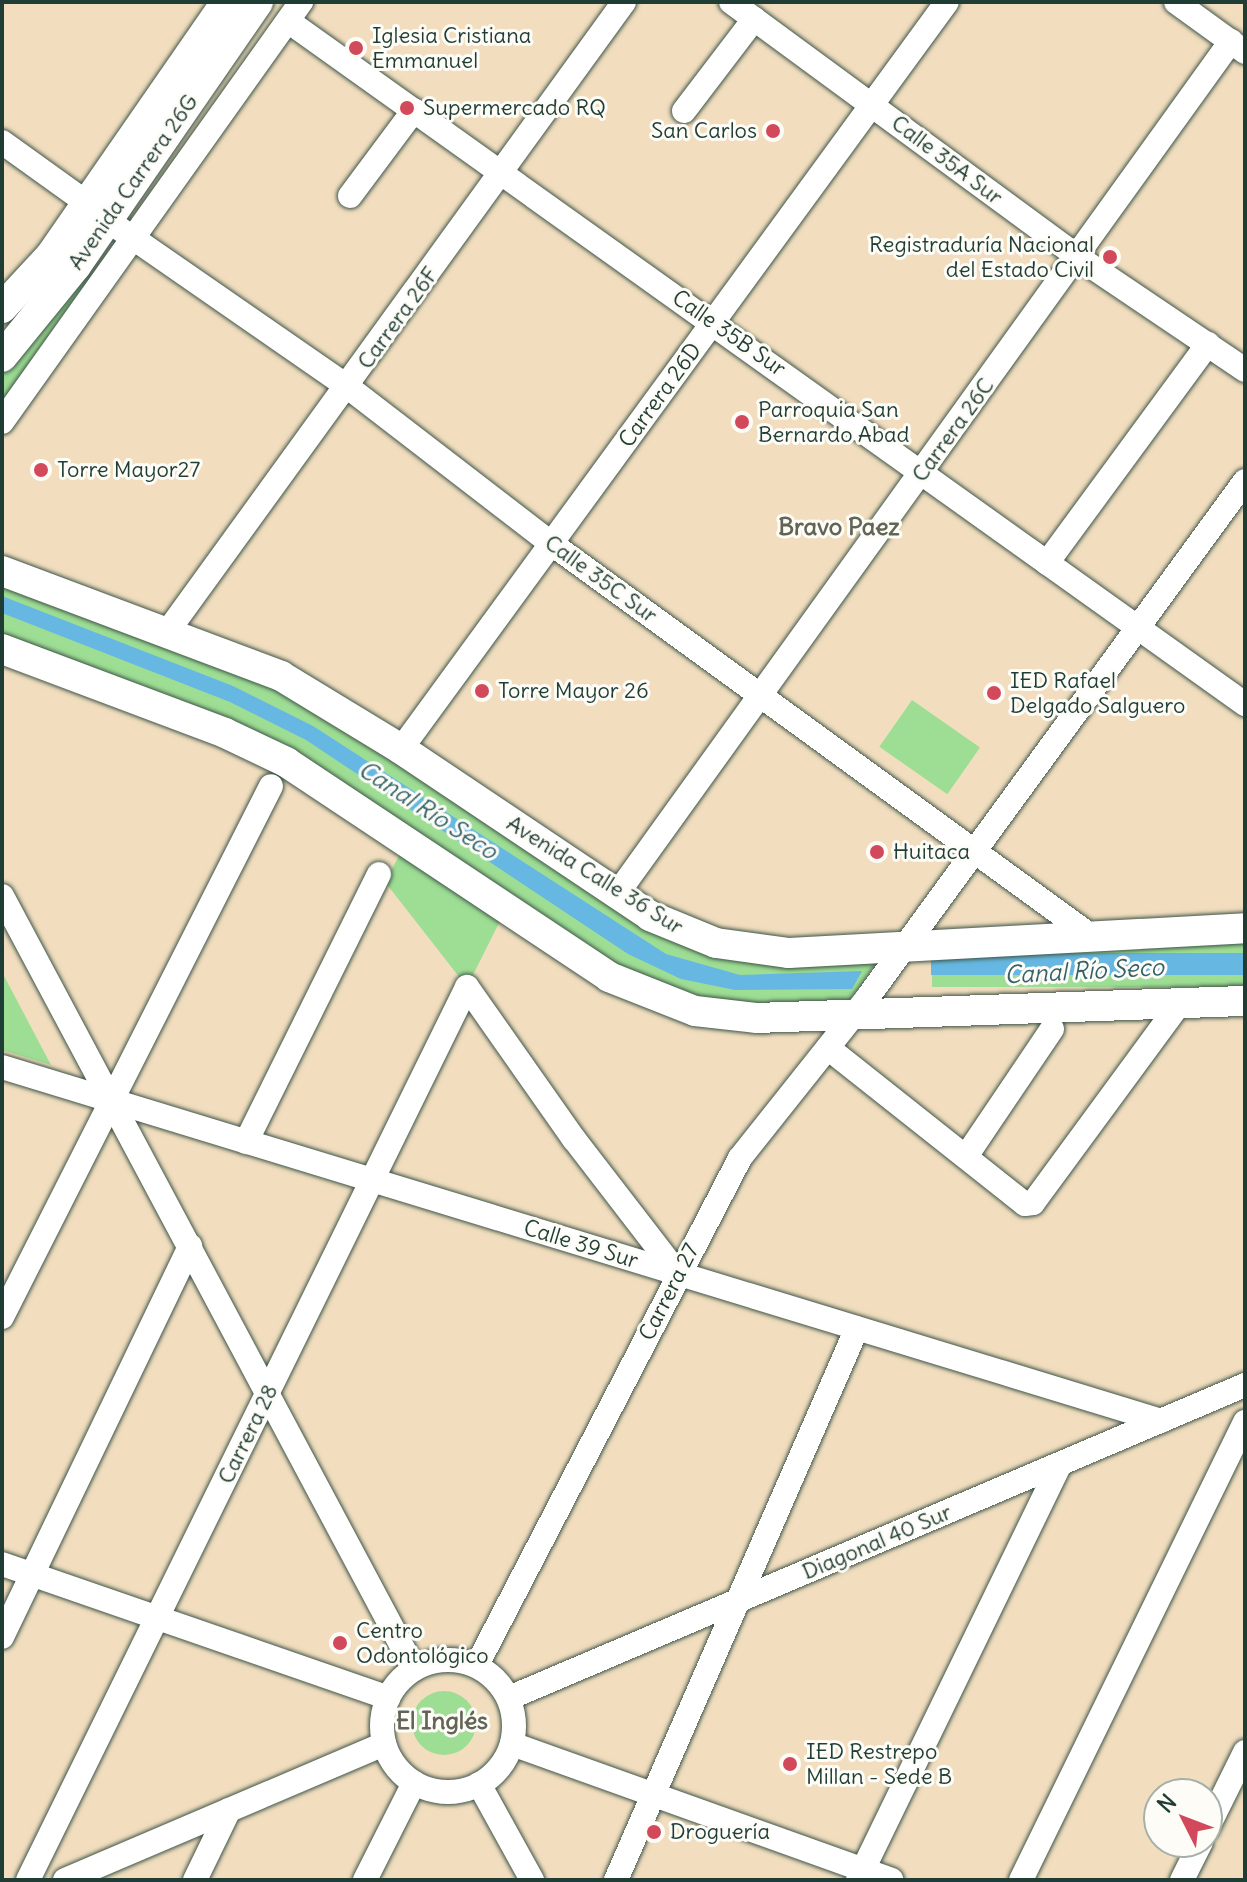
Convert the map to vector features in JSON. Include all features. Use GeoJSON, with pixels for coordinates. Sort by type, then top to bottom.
{"type":"FeatureCollection","features":[{"type":"Feature","properties":{"kind":"main road","name":"Avenida Carrera 26G"},"geometry":{"type":"LineString","coordinates":[[2,357],[43,307],[97,212],[226,2]]}},
{"type":"Feature","properties":{"kind":"main road","name":"Avenida Carrera 26G"},"geometry":{"type":"LineString","coordinates":[[2,308],[97,212],[258,2]]}},
{"type":"Feature","properties":{"kind":"main road"},"geometry":{"type":"LineString","coordinates":[[2,338],[43,307]]}},
{"type":"Feature","properties":{"kind":"main road","name":"Avenida Calle 36 Sur"},"geometry":{"type":"LineString","coordinates":[[2,571],[281,676],[401,749],[669,926],[734,947],[789,953],[899,955],[1245,928]]}},
{"type":"Feature","properties":{"kind":"main road"},"geometry":{"type":"LineString","coordinates":[[2,649],[225,733],[286,762],[629,987],[723,1016],[861,1006],[1245,1001]]}},
{"type":"Feature","properties":{"kind":"street","name":"Carrera 26F"},"geometry":{"type":"LineString","coordinates":[[168,631],[348,387],[624,2]]}},
{"type":"Feature","properties":{"kind":"street","name":"Calle 35A Sur"},"geometry":{"type":"LineString","coordinates":[[731,2],[1079,258],[1245,370]]}},
{"type":"Feature","properties":{"kind":"street","name":"Carrera 26D"},"geometry":{"type":"LineString","coordinates":[[401,749],[875,106],[947,2]]}},
{"type":"Feature","properties":{"kind":"street"},"geometry":{"type":"LineString","coordinates":[[1176,2],[1238,46]]}},
{"type":"Feature","properties":{"kind":"street","name":"Calle 35B Sur"},"geometry":{"type":"LineString","coordinates":[[295,11],[414,110],[1245,704]]}},
{"type":"Feature","properties":{"kind":"street"},"geometry":{"type":"LineString","coordinates":[[2,422],[295,11]]}},
{"type":"Feature","properties":{"kind":"street"},"geometry":{"type":"LineString","coordinates":[[684,111],[754,19]]}},
{"type":"Feature","properties":{"kind":"street","name":"Carrera 26C"},"geometry":{"type":"LineString","coordinates":[[617,894],[923,471],[1238,46]]}},
{"type":"Feature","properties":{"kind":"street"},"geometry":{"type":"LineString","coordinates":[[350,196],[414,110]]}},
{"type":"Feature","properties":{"kind":"street","name":"Calle 35C Sur"},"geometry":{"type":"LineString","coordinates":[[2,142],[133,238],[348,387],[552,544],[975,848],[1095,939]]}},
{"type":"Feature","properties":{"kind":"street"},"geometry":{"type":"LineString","coordinates":[[1047,563],[1208,344]]}},
{"type":"Feature","properties":{"kind":"street","name":"Carrera 27"},"geometry":{"type":"LineString","coordinates":[[477,1665],[740,1158],[861,1006],[1245,481]]}},
{"type":"Feature","properties":{"kind":"street"},"geometry":{"type":"LineString","coordinates":[[2,1317],[271,786]]}},
{"type":"Feature","properties":{"kind":"street"},"geometry":{"type":"LineString","coordinates":[[246,1142],[379,874]]}},
{"type":"Feature","properties":{"kind":"street"},"geometry":{"type":"LineString","coordinates":[[2,896],[414,1669]]}},
{"type":"Feature","properties":{"kind":"street","name":"Carrera 28"},"geometry":{"type":"LineString","coordinates":[[28,1880],[467,987],[574,1139],[678,1274]]}},
{"type":"Feature","properties":{"kind":"street"},"geometry":{"type":"LineString","coordinates":[[828,1048],[967,1155],[1025,1204],[1042,1198],[1180,1003]]}},
{"type":"Feature","properties":{"kind":"street"},"geometry":{"type":"LineString","coordinates":[[967,1155],[1052,1029]]}},
{"type":"Feature","properties":{"kind":"street","name":"Calle 39 Sur"},"geometry":{"type":"LineString","coordinates":[[2,1067],[1161,1421]]}},
{"type":"Feature","properties":{"kind":"street"},"geometry":{"type":"LineString","coordinates":[[2,1637],[190,1246]]}},
{"type":"Feature","properties":{"kind":"street"},"geometry":{"type":"LineString","coordinates":[[616,1880],[857,1328]]}},
{"type":"Feature","properties":{"kind":"street","name":"Diagonal 40 Sur"},"geometry":{"type":"LineString","coordinates":[[509,1698],[1245,1385]]}},
{"type":"Feature","properties":{"kind":"street"},"geometry":{"type":"LineString","coordinates":[[1021,1880],[1245,1422]]}},
{"type":"Feature","properties":{"kind":"street"},"geometry":{"type":"LineString","coordinates":[[860,1875],[1060,1464]]}},
{"type":"Feature","properties":{"kind":"street"},"geometry":{"type":"LineString","coordinates":[[2,1564],[159,1615],[388,1698]]}},
{"type":"Feature","properties":{"kind":"street"},"geometry":{"type":"LineString","coordinates":[[434,1660],[477,1665],[509,1698],[512,1744],[494,1774],[479,1784],[447,1792],[414,1783],[396,1767],[384,1744],[388,1698],[414,1669],[434,1660]]}},
{"type":"Feature","properties":{"kind":"street"},"geometry":{"type":"LineString","coordinates":[[65,1880],[384,1744]]}},
{"type":"Feature","properties":{"kind":"street"},"geometry":{"type":"LineString","coordinates":[[512,1744],[860,1875],[891,1880]]}},
{"type":"Feature","properties":{"kind":"street"},"geometry":{"type":"LineString","coordinates":[[1223,1797],[1245,1752]]}},
{"type":"Feature","properties":{"kind":"street"},"geometry":{"type":"LineString","coordinates":[[365,1880],[414,1783]]}},
{"type":"Feature","properties":{"kind":"street"},"geometry":{"type":"LineString","coordinates":[[479,1784],[532,1880]]}},
{"type":"Feature","properties":{"kind":"street"},"geometry":{"type":"LineString","coordinates":[[195,1880],[229,1810]]}},
{"type":"Feature","properties":{"kind":"street"},"geometry":{"type":"LineString","coordinates":[[1182,1880],[1193,1858]]}},
{"type":"Feature","properties":{"kind":"green space"},"geometry":{"type":"Polygon","coordinates":[[[90,273],[96,279],[2,413],[2,375],[90,273]]]}},
{"type":"Feature","properties":{"kind":"green space"},"geometry":{"type":"Polygon","coordinates":[[[2,583],[243,672],[305,703],[616,911],[878,959],[850,1003],[743,1008],[679,998],[593,953],[356,797],[2,636],[2,583]]]}},
{"type":"Feature","properties":{"kind":"green space"},"geometry":{"type":"Polygon","coordinates":[[[912,700],[980,748],[947,794],[879,747],[912,700]]]}},
{"type":"Feature","properties":{"kind":"green space"},"geometry":{"type":"Polygon","coordinates":[[[400,854],[500,921],[467,987],[385,882],[400,854]]]}},
{"type":"Feature","properties":{"kind":"green space"},"geometry":{"type":"Polygon","coordinates":[[[932,943],[1245,943],[1245,987],[932,987],[932,943]]]}},
{"type":"Feature","properties":{"kind":"green space"},"geometry":{"type":"Polygon","coordinates":[[[2,972],[51,1065],[2,1050],[2,972]]]}},
{"type":"Feature","properties":{"kind":"green space"},"geometry":{"type":"Polygon","coordinates":[[[438,1691],[450,1691],[467,1700],[474,1711],[474,1735],[467,1746],[450,1755],[438,1755],[426,1750],[417,1741],[412,1729],[412,1717],[417,1705],[426,1696],[438,1691]]]}},
{"type":"Feature","properties":{"kind":"water","name":"Canal Río Seco"},"geometry":{"type":"Polygon","coordinates":[[[2,596],[233,686],[313,726],[666,954],[740,975],[862,971],[852,989],[735,990],[681,979],[628,954],[306,740],[230,702],[2,613],[2,596]]]}},
{"type":"Feature","properties":{"kind":"water","name":"Canal Río Seco"},"geometry":{"type":"Polygon","coordinates":[[[931,953],[1245,953],[1245,975],[931,975],[931,953]]]}},
{"type":"Feature","properties":{"kind":"place","name":"Iglesia Cristiana Emmanuel"},"geometry":{"type":"Point","coordinates":[356,48]}},
{"type":"Feature","properties":{"kind":"place","name":"Supermercado RQ"},"geometry":{"type":"Point","coordinates":[407,108]}},
{"type":"Feature","properties":{"kind":"place","name":"San Carlos"},"geometry":{"type":"Point","coordinates":[773,131]}},
{"type":"Feature","properties":{"kind":"place","name":"Registraduría Nacional del Estado Civil"},"geometry":{"type":"Point","coordinates":[1110,257]}},
{"type":"Feature","properties":{"kind":"place","name":"Parroquia San Bernardo Abad"},"geometry":{"type":"Point","coordinates":[742,422]}},
{"type":"Feature","properties":{"kind":"place","name":"Torre Mayor27"},"geometry":{"type":"Point","coordinates":[41,470]}},
{"type":"Feature","properties":{"kind":"place","name":"Torre Mayor 26"},"geometry":{"type":"Point","coordinates":[482,691]}},
{"type":"Feature","properties":{"kind":"place","name":"IED Rafael Delgado Salguero"},"geometry":{"type":"Point","coordinates":[994,693]}},
{"type":"Feature","properties":{"kind":"place","name":"Huitaca"},"geometry":{"type":"Point","coordinates":[877,852]}},
{"type":"Feature","properties":{"kind":"place","name":"Centro Odontológico"},"geometry":{"type":"Point","coordinates":[340,1643]}},
{"type":"Feature","properties":{"kind":"place","name":"IED Restrepo Millan - Sede B"},"geometry":{"type":"Point","coordinates":[790,1764]}},
{"type":"Feature","properties":{"kind":"place","name":"Droguería"},"geometry":{"type":"Point","coordinates":[654,1832]}},
{"type":"Feature","properties":{"kind":"district","name":"Bravo Paez"},"geometry":{"type":"Point","coordinates":[839,527]}},
{"type":"Feature","properties":{"kind":"district","name":"El Inglés"},"geometry":{"type":"Point","coordinates":[442,1721]}}]}
